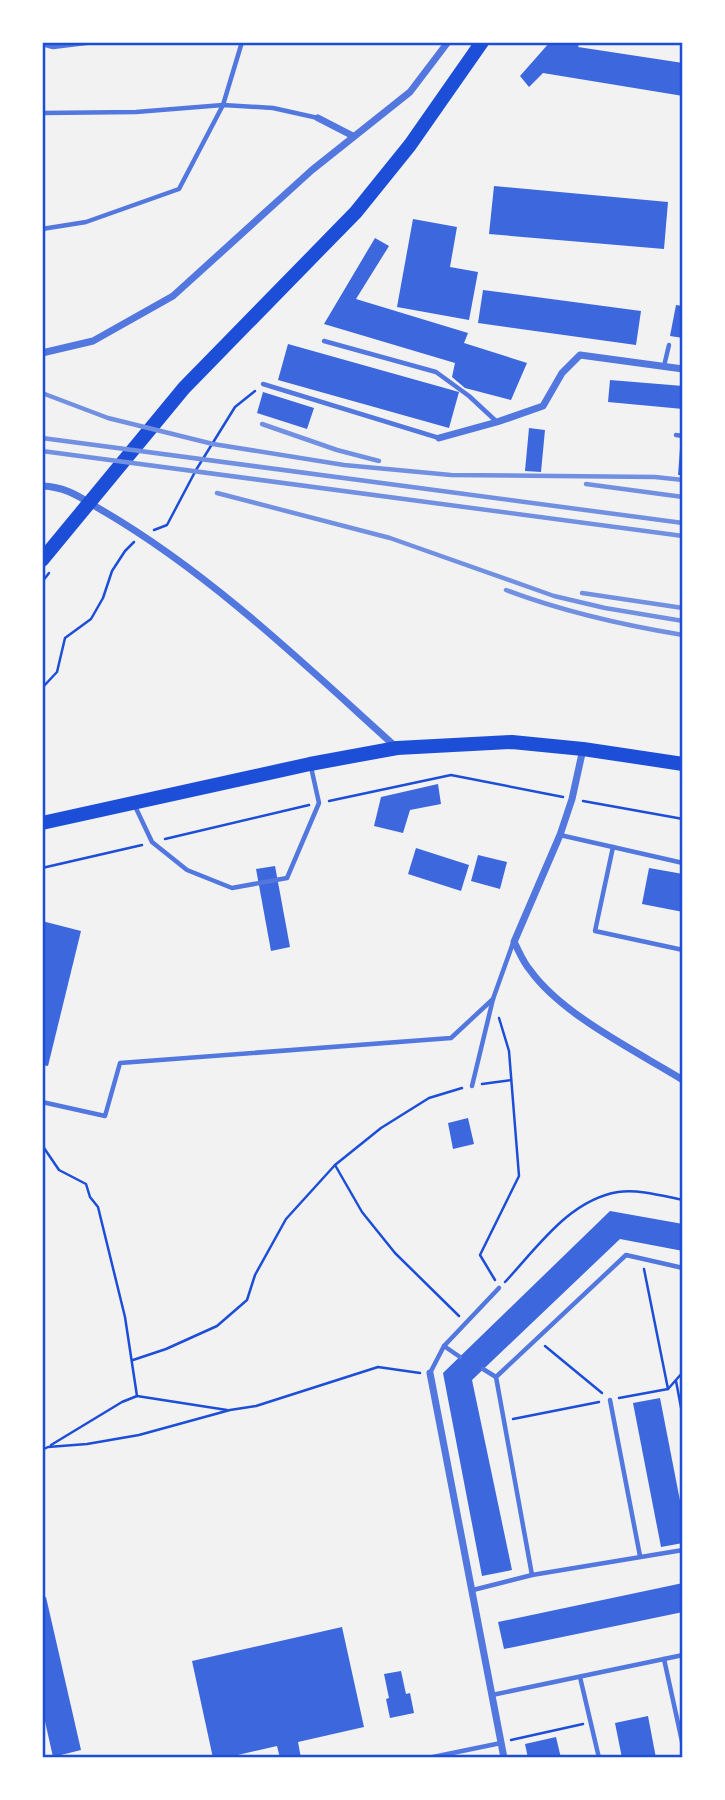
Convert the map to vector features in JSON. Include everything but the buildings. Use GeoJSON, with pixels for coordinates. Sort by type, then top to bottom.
{"type":"FeatureCollection","features":[{"type":"Feature","properties":{"kind":"main road"},"geometry":{"type":"LineString","coordinates":[[42,559],[184,388],[356,212],[410,145],[482,42]]}},
{"type":"Feature","properties":{"kind":"main road"},"geometry":{"type":"LineString","coordinates":[[42,823],[310,764],[397,748],[512,742],[583,749],[683,764]]}},
{"type":"Feature","properties":{"kind":"street"},"geometry":{"type":"LineString","coordinates":[[42,353],[93,341],[173,296],[312,170],[410,92],[449,42]]}},
{"type":"Feature","properties":{"kind":"street"},"geometry":{"type":"LineString","coordinates":[[318,118],[353,136]]}},
{"type":"Feature","properties":{"kind":"street"},"geometry":{"type":"LineString","coordinates":[[439,438],[543,406],[562,373],[580,355],[683,369]]}},
{"type":"Feature","properties":{"kind":"street"},"geometry":{"type":"LineString","coordinates":[[42,486],[61,486],[142,534],[228,600],[397,748]]}},
{"type":"Feature","properties":{"kind":"street"},"geometry":{"type":"LineString","coordinates":[[583,749],[572,799],[560,835],[514,942],[529,970],[573,1012],[683,1080]]}},
{"type":"Feature","properties":{"kind":"street"},"geometry":{"type":"LineString","coordinates":[[430,1373],[504,1758]]}},
{"type":"Feature","properties":{"kind":"lane"},"geometry":{"type":"LineString","coordinates":[[42,44],[53,47],[94,42]]}},
{"type":"Feature","properties":{"kind":"lane"},"geometry":{"type":"LineString","coordinates":[[42,229],[86,222],[179,189],[223,105],[242,42]]}},
{"type":"Feature","properties":{"kind":"lane"},"geometry":{"type":"LineString","coordinates":[[42,113],[136,112],[223,105],[273,108],[318,118]]}},
{"type":"Feature","properties":{"kind":"lane"},"geometry":{"type":"LineString","coordinates":[[324,341],[436,372],[469,396],[497,422]]}},
{"type":"Feature","properties":{"kind":"lane"},"geometry":{"type":"LineString","coordinates":[[664,366],[669,345]]}},
{"type":"Feature","properties":{"kind":"lane"},"geometry":{"type":"LineString","coordinates":[[264,384],[439,438]]}},
{"type":"Feature","properties":{"kind":"lane"},"geometry":{"type":"LineString","coordinates":[[676,435],[683,436]]}},
{"type":"Feature","properties":{"kind":"lane"},"geometry":{"type":"LineString","coordinates":[[134,803],[152,842],[187,870],[232,888],[287,878],[319,803],[310,764]]}},
{"type":"Feature","properties":{"kind":"lane"},"geometry":{"type":"LineString","coordinates":[[560,835],[683,863]]}},
{"type":"Feature","properties":{"kind":"lane"},"geometry":{"type":"LineString","coordinates":[[613,847],[595,931],[683,950]]}},
{"type":"Feature","properties":{"kind":"lane"},"geometry":{"type":"LineString","coordinates":[[472,1086],[493,999],[514,942]]}},
{"type":"Feature","properties":{"kind":"lane"},"geometry":{"type":"LineString","coordinates":[[42,1102],[105,1116],[120,1063],[451,1038],[493,999]]}},
{"type":"Feature","properties":{"kind":"lane"},"geometry":{"type":"LineString","coordinates":[[496,1377],[626,1255],[683,1268]]}},
{"type":"Feature","properties":{"kind":"lane"},"geometry":{"type":"LineString","coordinates":[[430,1373],[444,1346],[499,1288]]}},
{"type":"Feature","properties":{"kind":"lane"},"geometry":{"type":"LineString","coordinates":[[444,1346],[460,1357]]}},
{"type":"Feature","properties":{"kind":"lane"},"geometry":{"type":"LineString","coordinates":[[483,1369],[496,1377],[532,1575]]}},
{"type":"Feature","properties":{"kind":"lane"},"geometry":{"type":"LineString","coordinates":[[610,1400],[640,1556]]}},
{"type":"Feature","properties":{"kind":"lane"},"geometry":{"type":"LineString","coordinates":[[473,1590],[532,1575],[683,1550]]}},
{"type":"Feature","properties":{"kind":"lane"},"geometry":{"type":"LineString","coordinates":[[492,1695],[683,1654]]}},
{"type":"Feature","properties":{"kind":"lane"},"geometry":{"type":"LineString","coordinates":[[664,1659],[683,1746]]}},
{"type":"Feature","properties":{"kind":"lane"},"geometry":{"type":"LineString","coordinates":[[580,1676],[599,1758]]}},
{"type":"Feature","properties":{"kind":"lane"},"geometry":{"type":"LineString","coordinates":[[428,1758],[501,1743]]}},
{"type":"Feature","properties":{"kind":"path"},"geometry":{"type":"LineString","coordinates":[[42,868],[451,775],[683,819]]}},
{"type":"Feature","properties":{"kind":"path"},"geometry":{"type":"LineString","coordinates":[[493,999],[509,1051],[519,1176],[480,1255],[499,1288],[561,1222],[590,1200],[620,1192],[648,1193],[683,1200]]}},
{"type":"Feature","properties":{"kind":"path"},"geometry":{"type":"LineString","coordinates":[[133,1360],[218,1326],[247,1300],[255,1275],[286,1219],[335,1165],[381,1128],[429,1098],[472,1086],[511,1080]]}},
{"type":"Feature","properties":{"kind":"path"},"geometry":{"type":"LineString","coordinates":[[42,1144],[60,1170],[86,1184],[90,1197],[98,1207],[133,1360],[137,1396]]}},
{"type":"Feature","properties":{"kind":"path"},"geometry":{"type":"LineString","coordinates":[[335,1165],[362,1212],[395,1253],[466,1322]]}},
{"type":"Feature","properties":{"kind":"path"},"geometry":{"type":"LineString","coordinates":[[642,1259],[668,1389]]}},
{"type":"Feature","properties":{"kind":"path"},"geometry":{"type":"LineString","coordinates":[[537,1339],[610,1400]]}},
{"type":"Feature","properties":{"kind":"path"},"geometry":{"type":"LineString","coordinates":[[48,1447],[87,1444],[139,1434],[230,1410],[256,1406],[378,1367],[407,1373],[430,1373]]}},
{"type":"Feature","properties":{"kind":"path"},"geometry":{"type":"LineString","coordinates":[[503,1421],[668,1389],[683,1373]]}},
{"type":"Feature","properties":{"kind":"path"},"geometry":{"type":"LineString","coordinates":[[676,1381],[683,1418]]}},
{"type":"Feature","properties":{"kind":"path"},"geometry":{"type":"LineString","coordinates":[[42,1450],[122,1402],[137,1396],[230,1410]]}},
{"type":"Feature","properties":{"kind":"path"},"geometry":{"type":"LineString","coordinates":[[501,1743],[591,1722]]}},
{"type":"Feature","properties":{"kind":"railway"},"geometry":{"type":"LineString","coordinates":[[42,393],[108,418],[213,444],[344,465],[451,475],[655,477],[683,480]]}},
{"type":"Feature","properties":{"kind":"railway"},"geometry":{"type":"LineString","coordinates":[[262,424],[337,450],[379,461]]}},
{"type":"Feature","properties":{"kind":"railway"},"geometry":{"type":"LineString","coordinates":[[42,438],[683,523]]}},
{"type":"Feature","properties":{"kind":"railway"},"geometry":{"type":"LineString","coordinates":[[42,451],[683,536]]}},
{"type":"Feature","properties":{"kind":"railway"},"geometry":{"type":"LineString","coordinates":[[586,484],[683,497]]}},
{"type":"Feature","properties":{"kind":"railway"},"geometry":{"type":"LineString","coordinates":[[217,493],[390,538],[554,596],[683,621]]}},
{"type":"Feature","properties":{"kind":"railway"},"geometry":{"type":"LineString","coordinates":[[506,590],[593,617],[683,635]]}},
{"type":"Feature","properties":{"kind":"railway"},"geometry":{"type":"LineString","coordinates":[[582,593],[683,608]]}}]}
